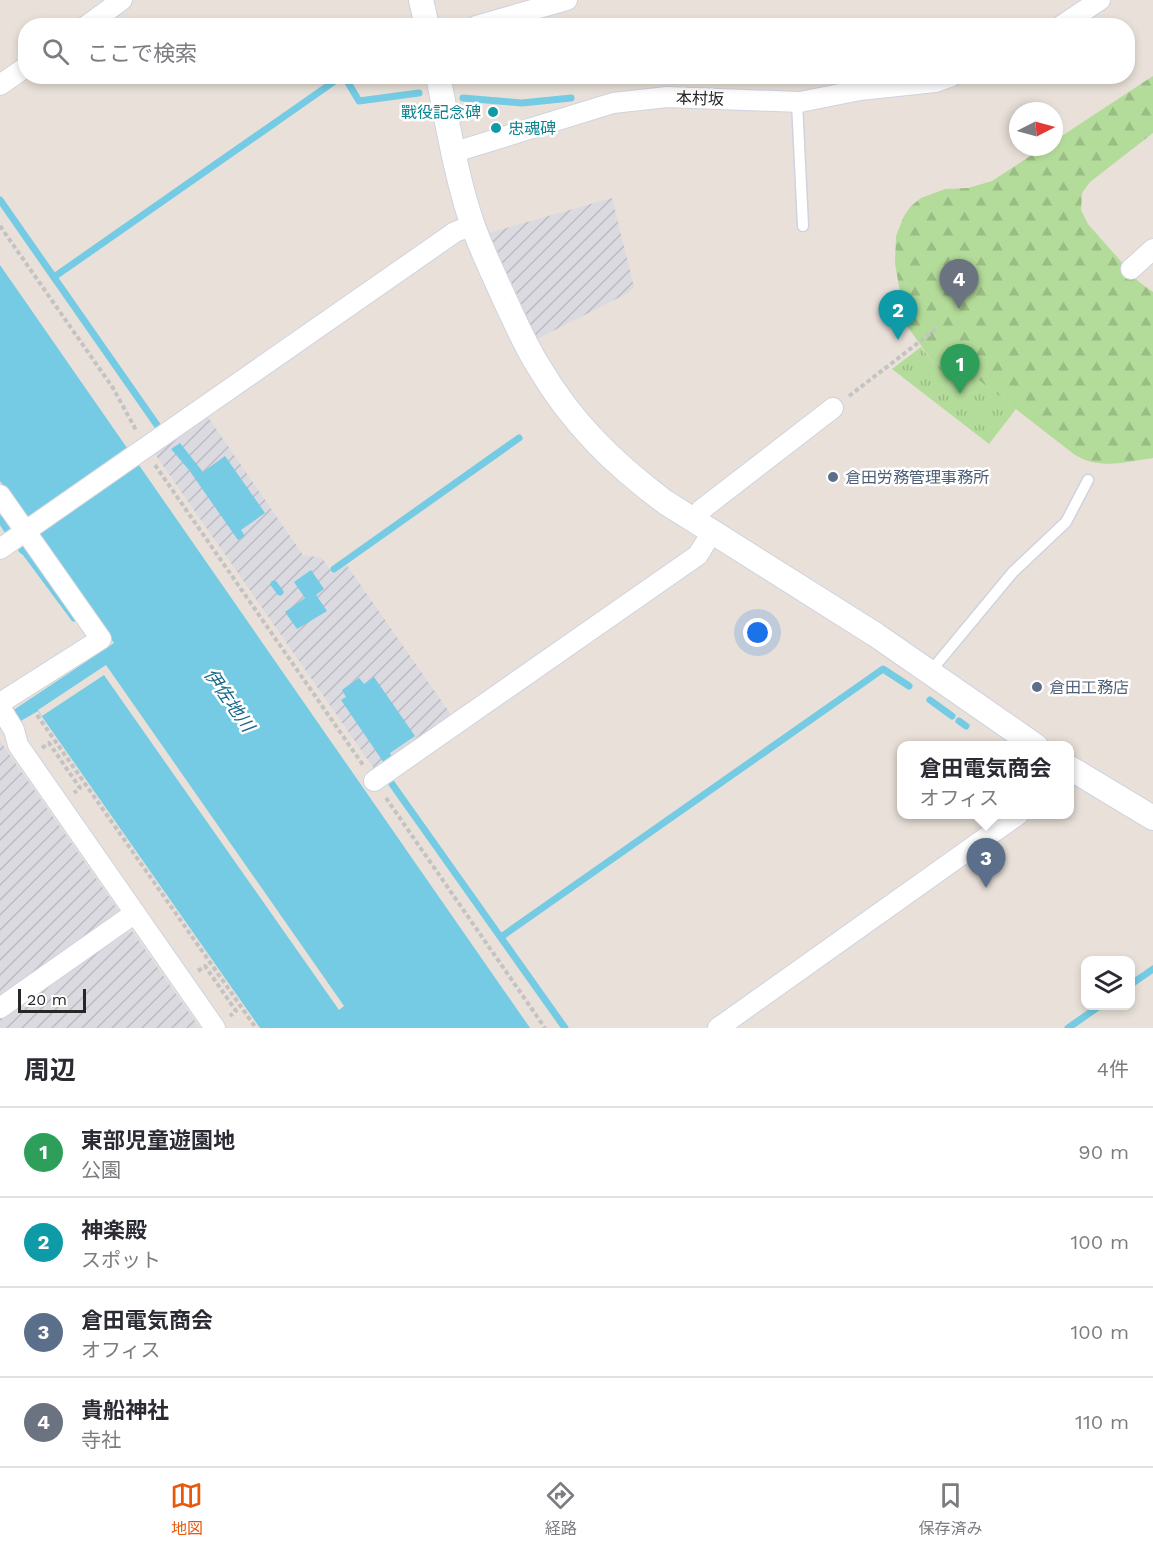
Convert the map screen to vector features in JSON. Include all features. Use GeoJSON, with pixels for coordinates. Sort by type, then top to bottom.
{"type":"FeatureCollection","features":[{"type":"Feature","properties":{"kind":"street"},"geometry":{"type":"LineString","coordinates":[[97,18],[122,0]]}},
{"type":"Feature","properties":{"kind":"street"},"geometry":{"type":"LineString","coordinates":[[421,0],[425,18]]}},
{"type":"Feature","properties":{"kind":"street"},"geometry":{"type":"LineString","coordinates":[[504,18],[567,0]]}},
{"type":"Feature","properties":{"kind":"street"},"geometry":{"type":"LineString","coordinates":[[1073,18],[1100,0]]}},
{"type":"Feature","properties":{"kind":"street"},"geometry":{"type":"LineString","coordinates":[[0,85],[18,73]]}},
{"type":"Feature","properties":{"kind":"street"},"geometry":{"type":"LineString","coordinates":[[440,84],[473,225],[538,366],[558,398],[581,428],[635,480],[703,526],[850,618],[1029,741]]}},
{"type":"Feature","properties":{"kind":"street","name":"本村坂"},"geometry":{"type":"LineString","coordinates":[[454,152],[613,102],[667,97],[797,102],[860,90],[915,84]]}},
{"type":"Feature","properties":{"kind":"street"},"geometry":{"type":"LineString","coordinates":[[0,549],[455,232],[473,225]]}},
{"type":"Feature","properties":{"kind":"street"},"geometry":{"type":"LineString","coordinates":[[1131,269],[1153,249]]}},
{"type":"Feature","properties":{"kind":"street"},"geometry":{"type":"LineString","coordinates":[[374,781],[698,555],[703,526],[701,510],[833,408]]}},
{"type":"Feature","properties":{"kind":"street"},"geometry":{"type":"LineString","coordinates":[[0,495],[28,529],[101,639],[0,705],[14,730],[18,746],[215,1028]]}},
{"type":"Feature","properties":{"kind":"street"},"geometry":{"type":"LineString","coordinates":[[1074,772],[1153,818]]}},
{"type":"Feature","properties":{"kind":"street"},"geometry":{"type":"LineString","coordinates":[[718,1028],[1012,819]]}},
{"type":"Feature","properties":{"kind":"street"},"geometry":{"type":"LineString","coordinates":[[0,1008],[135,913]]}},
{"type":"Feature","properties":{"kind":"lane"},"geometry":{"type":"LineString","coordinates":[[797,102],[803,226]]}},
{"type":"Feature","properties":{"kind":"lane"},"geometry":{"type":"LineString","coordinates":[[930,672],[1013,572],[1066,522],[1088,480]]}},
{"type":"Feature","properties":{"kind":"path"},"geometry":{"type":"LineString","coordinates":[[0,226],[118,396],[140,451]]}},
{"type":"Feature","properties":{"kind":"path"},"geometry":{"type":"LineString","coordinates":[[833,408],[936,329]]}},
{"type":"Feature","properties":{"kind":"path"},"geometry":{"type":"LineString","coordinates":[[169,485],[545,1028]]}},
{"type":"Feature","properties":{"kind":"path"},"geometry":{"type":"LineString","coordinates":[[37,715],[256,1028]]}},
{"type":"Feature","properties":{"kind":"path"},"geometry":{"type":"LineString","coordinates":[[51,746],[78,786]]}},
{"type":"Feature","properties":{"kind":"path"},"geometry":{"type":"LineString","coordinates":[[65,766],[70,762]]}},
{"type":"Feature","properties":{"kind":"path"},"geometry":{"type":"LineString","coordinates":[[207,969],[234,1008]]}},
{"type":"Feature","properties":{"kind":"path"},"geometry":{"type":"LineString","coordinates":[[220,989],[226,985]]}},
{"type":"Feature","properties":{"kind":"shaded area"},"geometry":{"type":"Polygon","coordinates":[[[612,198],[634,287],[628,293],[537,339],[489,233],[612,198]]]}},
{"type":"Feature","properties":{"kind":"shaded area"},"geometry":{"type":"Polygon","coordinates":[[[208,417],[303,555],[322,558],[333,574],[346,564],[452,716],[375,770],[155,454],[208,417]]]}},
{"type":"Feature","properties":{"kind":"shaded area"},"geometry":{"type":"Polygon","coordinates":[[[0,741],[121,914],[0,999],[0,741]]]}},
{"type":"Feature","properties":{"kind":"shaded area"},"geometry":{"type":"Polygon","coordinates":[[[132,931],[200,1028],[0,1028],[0,1016],[110,939],[132,931]]]}},
{"type":"Feature","properties":{"kind":"green space"},"geometry":{"type":"Polygon","coordinates":[[[1153,76],[1153,133],[1090,182],[1082,193],[1081,210],[1088,224],[1139,282],[1153,292],[1153,458],[1103,464],[1075,455],[977,379],[932,361],[905,323],[895,263],[896,236],[911,206],[921,198],[945,189],[968,188],[992,181],[1030,156],[1063,156],[1063,135],[1153,76]]]}},
{"type":"Feature","properties":{"kind":"green space"},"geometry":{"type":"Polygon","coordinates":[[[921,347],[932,361],[977,379],[1016,409],[989,444],[892,369],[921,347]]]}},
{"type":"Feature","properties":{"kind":"water","name":"伊佐地川"},"geometry":{"type":"Polygon","coordinates":[[[0,265],[530,1028],[260,1028],[38,711],[19,722],[12,711],[114,643],[0,481],[0,265]]]}},
{"type":"Feature","properties":{"kind":"water"},"geometry":{"type":"Polygon","coordinates":[[[180,443],[203,472],[225,456],[265,513],[241,530],[245,536],[238,540],[189,470],[171,449],[180,443]]]}},
{"type":"Feature","properties":{"kind":"water"},"geometry":{"type":"Polygon","coordinates":[[[311,570],[324,589],[316,595],[327,611],[297,629],[285,612],[305,598],[294,582],[311,570]]]}},
{"type":"Feature","properties":{"kind":"water"},"geometry":{"type":"Polygon","coordinates":[[[374,677],[415,736],[390,753],[392,757],[384,763],[341,700],[346,697],[342,690],[359,678],[364,684],[374,677]]]}},
{"type":"Feature","properties":{"kind":"pier"},"geometry":{"type":"Polygon","coordinates":[[[106,665],[344,1006],[339,1010],[104,675],[42,716],[38,710],[106,665]]]}},
{"type":"Feature","properties":{"kind":"waterway"},"geometry":{"type":"LineString","coordinates":[[54,277],[331,84]]}},
{"type":"Feature","properties":{"kind":"waterway"},"geometry":{"type":"LineString","coordinates":[[349,84],[359,101],[419,93]]}},
{"type":"Feature","properties":{"kind":"waterway"},"geometry":{"type":"LineString","coordinates":[[463,98],[522,103],[571,98]]}},
{"type":"Feature","properties":{"kind":"waterway"},"geometry":{"type":"LineString","coordinates":[[0,200],[157,425]]}},
{"type":"Feature","properties":{"kind":"waterway"},"geometry":{"type":"LineString","coordinates":[[334,569],[519,438]]}},
{"type":"Feature","properties":{"kind":"waterway"},"geometry":{"type":"LineString","coordinates":[[0,519],[8,531]]}},
{"type":"Feature","properties":{"kind":"waterway"},"geometry":{"type":"LineString","coordinates":[[22,550],[74,618]]}},
{"type":"Feature","properties":{"kind":"waterway"},"geometry":{"type":"LineString","coordinates":[[274,584],[280,592]]}},
{"type":"Feature","properties":{"kind":"waterway"},"geometry":{"type":"LineString","coordinates":[[501,937],[883,669],[909,686]]}},
{"type":"Feature","properties":{"kind":"waterway"},"geometry":{"type":"LineString","coordinates":[[930,700],[952,716]]}},
{"type":"Feature","properties":{"kind":"waterway"},"geometry":{"type":"LineString","coordinates":[[959,721],[966,726]]}},
{"type":"Feature","properties":{"kind":"waterway"},"geometry":{"type":"LineString","coordinates":[[392,784],[565,1028]]}},
{"type":"Feature","properties":{"kind":"waterway"},"geometry":{"type":"LineString","coordinates":[[1135,982],[1153,969]]}},
{"type":"Feature","properties":{"kind":"waterway"},"geometry":{"type":"LineString","coordinates":[[1068,1028],[1094,1010]]}},
{"type":"Feature","properties":{"kind":"place","name":"戰役記念碑"},"geometry":{"type":"Point","coordinates":[493,112]}},
{"type":"Feature","properties":{"kind":"place","name":"忠魂碑"},"geometry":{"type":"Point","coordinates":[496,128]}},
{"type":"Feature","properties":{"kind":"place","name":"貴船神社"},"geometry":{"type":"Point","coordinates":[959,309]}},
{"type":"Feature","properties":{"kind":"place","name":"神楽殿"},"geometry":{"type":"Point","coordinates":[898,340]}},
{"type":"Feature","properties":{"kind":"place","name":"東部児童遊園地"},"geometry":{"type":"Point","coordinates":[960,394]}},
{"type":"Feature","properties":{"kind":"place","name":"倉田労務管理事務所"},"geometry":{"type":"Point","coordinates":[833,477]}},
{"type":"Feature","properties":{"kind":"place","name":"倉田工務店"},"geometry":{"type":"Point","coordinates":[1037,687]}},
{"type":"Feature","properties":{"kind":"place","name":"倉田電気商会"},"geometry":{"type":"Point","coordinates":[986,888]}}]}
